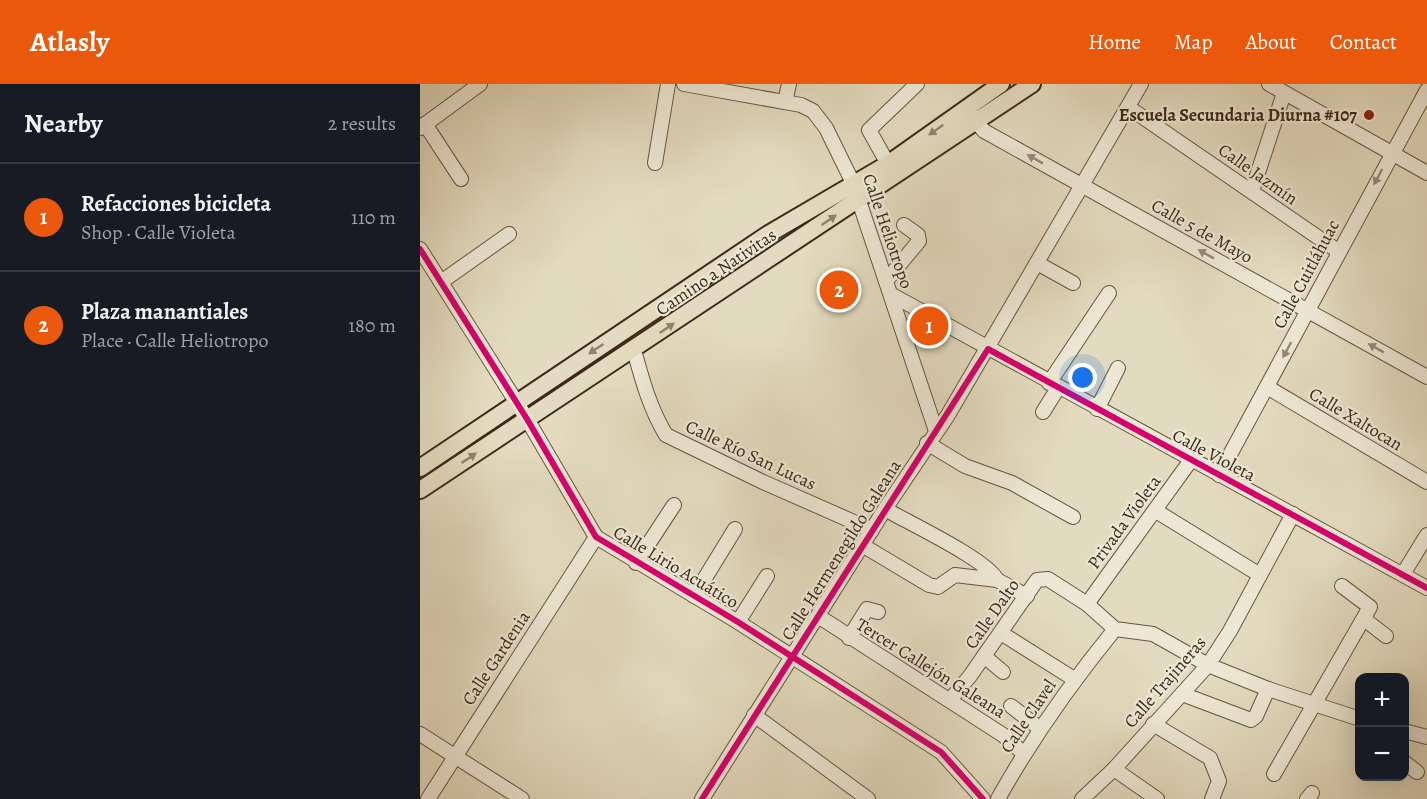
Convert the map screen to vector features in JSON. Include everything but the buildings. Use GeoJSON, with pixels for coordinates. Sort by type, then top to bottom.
{"type":"FeatureCollection","features":[{"type":"Feature","properties":{"kind":"main road","name":"Camino a Nativitas"},"geometry":{"type":"LineString","coordinates":[[420,490],[859,200],[971,115],[1001,84]]}},
{"type":"Feature","properties":{"kind":"main road","name":"Camino a Nativitas"},"geometry":{"type":"LineString","coordinates":[[420,468],[767,236],[971,115],[1032,84]]}},
{"type":"Feature","properties":{"kind":"street"},"geometry":{"type":"LineString","coordinates":[[461,179],[422,126],[480,84]]}},
{"type":"Feature","properties":{"kind":"street"},"geometry":{"type":"LineString","coordinates":[[655,163],[668,84]]}},
{"type":"Feature","properties":{"kind":"street","name":"Calle Heliotropo"},"geometry":{"type":"LineString","coordinates":[[684,84],[801,105],[813,111],[826,128],[853,183],[936,431]]}},
{"type":"Feature","properties":{"kind":"street"},"geometry":{"type":"LineString","coordinates":[[785,102],[789,84]]}},
{"type":"Feature","properties":{"kind":"street"},"geometry":{"type":"LineString","coordinates":[[888,164],[869,130],[917,84]]}},
{"type":"Feature","properties":{"kind":"street","name":"Calle Hermenegildo Galeana"},"geometry":{"type":"LineString","coordinates":[[702,799],[988,349],[1141,84]]}},
{"type":"Feature","properties":{"kind":"street"},"geometry":{"type":"LineString","coordinates":[[1270,84],[1427,173]]}},
{"type":"Feature","properties":{"kind":"street","name":"Calle Cuitláhuac"},"geometry":{"type":"LineString","coordinates":[[1218,474],[1427,90]]}},
{"type":"Feature","properties":{"kind":"street"},"geometry":{"type":"LineString","coordinates":[[1252,191],[1284,93]]}},
{"type":"Feature","properties":{"kind":"street","name":"Calle Jazmín"},"geometry":{"type":"LineString","coordinates":[[1128,107],[1338,251]]}},
{"type":"Feature","properties":{"kind":"street","name":"Calle 5 de Mayo"},"geometry":{"type":"LineString","coordinates":[[971,115],[984,131],[1427,377]]}},
{"type":"Feature","properties":{"kind":"street"},"geometry":{"type":"LineString","coordinates":[[886,281],[919,241],[918,235],[904,225]]}},
{"type":"Feature","properties":{"kind":"street"},"geometry":{"type":"LineString","coordinates":[[441,282],[509,234]]}},
{"type":"Feature","properties":{"kind":"street","name":"Calle Lirio Acuático"},"geometry":{"type":"LineString","coordinates":[[420,249],[527,419],[596,537],[738,622],[941,752],[983,799]]}},
{"type":"Feature","properties":{"kind":"street"},"geometry":{"type":"LineString","coordinates":[[1037,263],[1073,283]]}},
{"type":"Feature","properties":{"kind":"street"},"geometry":{"type":"LineString","coordinates":[[1044,412],[1053,386],[1109,293]]}},
{"type":"Feature","properties":{"kind":"street","name":"Calle Violeta"},"geometry":{"type":"LineString","coordinates":[[892,296],[1053,386],[1427,588]]}},
{"type":"Feature","properties":{"kind":"street","name":"Calle Río San Lucas"},"geometry":{"type":"LineString","coordinates":[[634,350],[644,385],[666,435],[763,483],[872,530]]}},
{"type":"Feature","properties":{"kind":"street"},"geometry":{"type":"LineString","coordinates":[[1097,409],[1118,368]]}},
{"type":"Feature","properties":{"kind":"street","name":"Calle Xaltocan"},"geometry":{"type":"LineString","coordinates":[[1267,387],[1427,482]]}},
{"type":"Feature","properties":{"kind":"street"},"geometry":{"type":"LineString","coordinates":[[927,442],[965,466],[1012,483],[1073,517]]}},
{"type":"Feature","properties":{"kind":"street","name":"Privada Violeta"},"geometry":{"type":"LineString","coordinates":[[1087,604],[1191,460]]}},
{"type":"Feature","properties":{"kind":"street"},"geometry":{"type":"LineString","coordinates":[[636,563],[674,505]]}},
{"type":"Feature","properties":{"kind":"street"},"geometry":{"type":"LineString","coordinates":[[885,509],[986,567],[997,580]]}},
{"type":"Feature","properties":{"kind":"street"},"geometry":{"type":"LineString","coordinates":[[1156,511],[1260,575]]}},
{"type":"Feature","properties":{"kind":"street","name":"Calle Trajineras"},"geometry":{"type":"LineString","coordinates":[[1082,799],[1114,769],[1208,665],[1293,514]]}},
{"type":"Feature","properties":{"kind":"street"},"geometry":{"type":"LineString","coordinates":[[694,596],[735,530]]}},
{"type":"Feature","properties":{"kind":"street"},"geometry":{"type":"LineString","coordinates":[[1402,574],[1427,535]]}},
{"type":"Feature","properties":{"kind":"street","name":"Calle Gardenia"},"geometry":{"type":"LineString","coordinates":[[428,799],[596,537]]}},
{"type":"Feature","properties":{"kind":"street"},"geometry":{"type":"LineString","coordinates":[[862,545],[929,585],[938,587],[955,575],[997,580],[1027,596]]}},
{"type":"Feature","properties":{"kind":"street"},"geometry":{"type":"LineString","coordinates":[[738,622],[767,576]]}},
{"type":"Feature","properties":{"kind":"street","name":"Calle Dalto"},"geometry":{"type":"LineString","coordinates":[[950,700],[1001,633],[1037,580],[1048,579],[1087,604]]}},
{"type":"Feature","properties":{"kind":"street"},"geometry":{"type":"LineString","coordinates":[[1342,586],[1386,636]]}},
{"type":"Feature","properties":{"kind":"street"},"geometry":{"type":"LineString","coordinates":[[1087,604],[1115,629],[1153,634],[1208,665],[1268,690],[1355,717]]}},
{"type":"Feature","properties":{"kind":"street"},"geometry":{"type":"LineString","coordinates":[[849,638],[867,609],[878,612]]}},
{"type":"Feature","properties":{"kind":"street"},"geometry":{"type":"LineString","coordinates":[[1274,774],[1367,613]]}},
{"type":"Feature","properties":{"kind":"street","name":"Tercer Callejón Galeana"},"geometry":{"type":"LineString","coordinates":[[818,615],[849,638],[1003,735],[1023,753]]}},
{"type":"Feature","properties":{"kind":"street","name":"Calle Clavel"},"geometry":{"type":"LineString","coordinates":[[998,799],[1039,728],[1074,679],[1115,629]]}},
{"type":"Feature","properties":{"kind":"street"},"geometry":{"type":"LineString","coordinates":[[1001,633],[1074,679]]}},
{"type":"Feature","properties":{"kind":"street"},"geometry":{"type":"LineString","coordinates":[[984,656],[1003,672]]}},
{"type":"Feature","properties":{"kind":"street"},"geometry":{"type":"LineString","coordinates":[[1182,694],[1251,720],[1256,716],[1268,690]]}},
{"type":"Feature","properties":{"kind":"street"},"geometry":{"type":"LineString","coordinates":[[1011,706],[1039,728]]}},
{"type":"Feature","properties":{"kind":"street"},"geometry":{"type":"LineString","coordinates":[[754,715],[868,799]]}},
{"type":"Feature","properties":{"kind":"street"},"geometry":{"type":"LineString","coordinates":[[1153,724],[1210,758],[1219,781],[1212,799]]}},
{"type":"Feature","properties":{"kind":"street"},"geometry":{"type":"LineString","coordinates":[[1409,732],[1427,737]]}},
{"type":"Feature","properties":{"kind":"street"},"geometry":{"type":"LineString","coordinates":[[420,734],[522,799]]}},
{"type":"Feature","properties":{"kind":"street"},"geometry":{"type":"LineString","coordinates":[[1409,766],[1417,772]]}},
{"type":"Feature","properties":{"kind":"street"},"geometry":{"type":"LineString","coordinates":[[1114,769],[1157,799]]}},
{"type":"Feature","properties":{"kind":"cycle path"},"geometry":{"type":"LineString","coordinates":[[420,249],[527,419],[596,537],[738,622],[941,752],[983,799]]}},
{"type":"Feature","properties":{"kind":"cycle path"},"geometry":{"type":"LineString","coordinates":[[702,799],[988,349],[1427,588]]}},
{"type":"Feature","properties":{"kind":"place","name":"Escuela Secundaria Diurna #107"},"geometry":{"type":"Point","coordinates":[1369,115]}},
{"type":"Feature","properties":{"kind":"place","name":"Plaza manantiales"},"geometry":{"type":"Point","coordinates":[839,290]}},
{"type":"Feature","properties":{"kind":"place","name":"Refacciones bicicleta"},"geometry":{"type":"Point","coordinates":[929,326]}}]}
